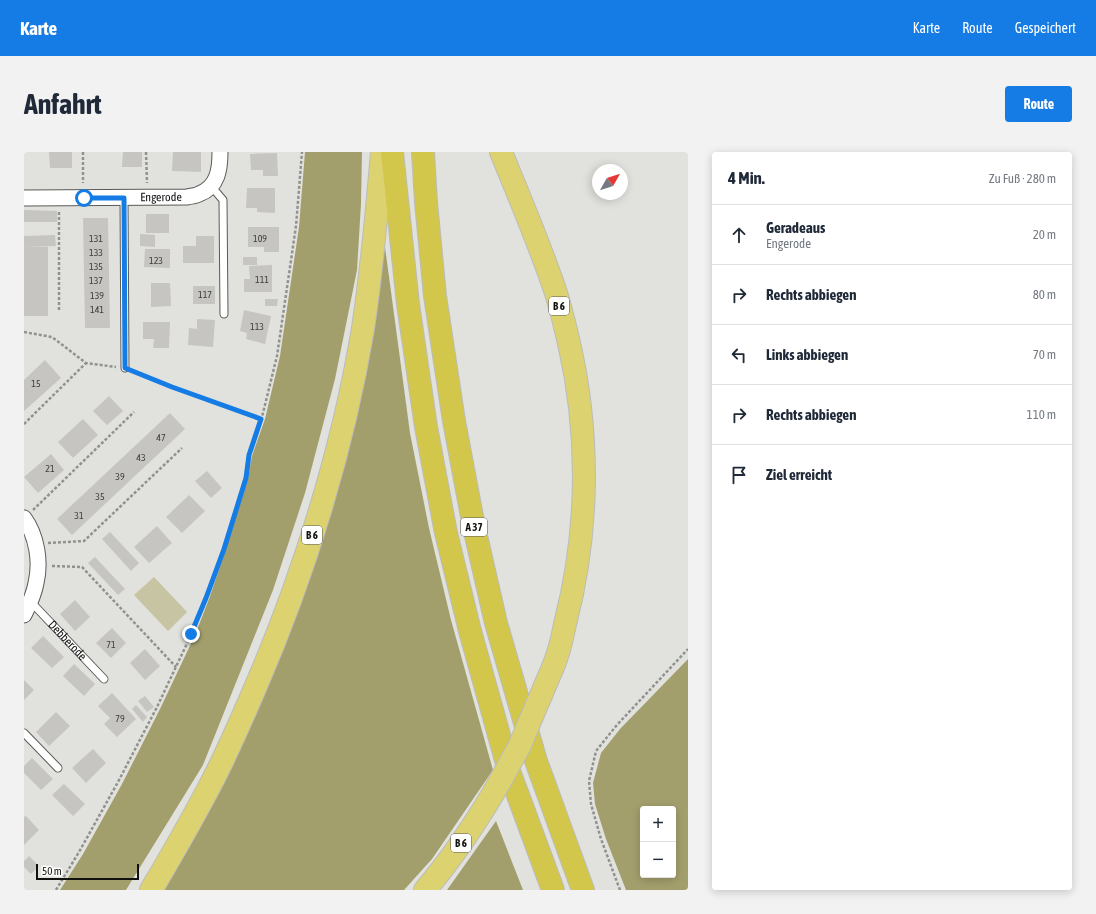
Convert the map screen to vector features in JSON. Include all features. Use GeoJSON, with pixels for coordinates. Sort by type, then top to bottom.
{"type":"FeatureCollection","features":[{"type":"Feature","properties":{"kind":"highway","name":"B 6"},"geometry":{"type":"LineString","coordinates":[[150,890],[208,790],[242,718],[286,611],[322,503],[351,387],[362,329],[376,227],[382,152]]}},
{"type":"Feature","properties":{"kind":"highway","name":"A 37"},"geometry":{"type":"LineString","coordinates":[[392,152],[408,304],[426,427],[446,533],[470,631],[509,771],[553,890]]}},
{"type":"Feature","properties":{"kind":"highway","name":"A 37"},"geometry":{"type":"LineString","coordinates":[[423,152],[435,296],[454,421],[474,527],[496,623],[536,761],[582,890]]}},
{"type":"Feature","properties":{"kind":"highway","name":"B 6"},"geometry":{"type":"LineString","coordinates":[[425,890],[440,873],[476,823],[519,747],[560,647],[572,597],[581,544],[584,503],[584,460],[582,427],[575,369],[556,294],[501,152]]}},
{"type":"Feature","properties":{"kind":"street"},"geometry":{"type":"LineString","coordinates":[[210,186],[217,178],[220,166],[220,152]]}},
{"type":"Feature","properties":{"kind":"street","name":"Engerode"},"geometry":{"type":"LineString","coordinates":[[24,198],[187,197],[201,194],[210,186]]}},
{"type":"Feature","properties":{"kind":"street"},"geometry":{"type":"LineString","coordinates":[[24,518],[29,524],[36,543],[38,566],[36,583],[31,602],[24,615]]}},
{"type":"Feature","properties":{"kind":"lane"},"geometry":{"type":"LineString","coordinates":[[210,186],[223,200],[224,314]]}},
{"type":"Feature","properties":{"kind":"lane"},"geometry":{"type":"LineString","coordinates":[[124,198],[125,368]]}},
{"type":"Feature","properties":{"kind":"lane","name":"Debberode"},"geometry":{"type":"LineString","coordinates":[[31,602],[104,678]]}},
{"type":"Feature","properties":{"kind":"lane"},"geometry":{"type":"LineString","coordinates":[[24,733],[58,768]]}},
{"type":"Feature","properties":{"kind":"path"},"geometry":{"type":"LineString","coordinates":[[83,152],[84,198]]}},
{"type":"Feature","properties":{"kind":"path"},"geometry":{"type":"LineString","coordinates":[[146,152],[147,198]]}},
{"type":"Feature","properties":{"kind":"path"},"geometry":{"type":"LineString","coordinates":[[56,890],[118,782],[157,708],[191,634],[224,549],[246,478],[249,455],[261,419],[277,356],[296,226],[302,152]]}},
{"type":"Feature","properties":{"kind":"path"},"geometry":{"type":"LineString","coordinates":[[59,198],[59,310]]}},
{"type":"Feature","properties":{"kind":"path"},"geometry":{"type":"LineString","coordinates":[[24,332],[52,337],[86,363],[125,368],[172,387],[261,419]]}},
{"type":"Feature","properties":{"kind":"path"},"geometry":{"type":"LineString","coordinates":[[24,424],[86,363]]}},
{"type":"Feature","properties":{"kind":"path"},"geometry":{"type":"LineString","coordinates":[[24,518],[134,412]]}},
{"type":"Feature","properties":{"kind":"path"},"geometry":{"type":"LineString","coordinates":[[36,543],[84,541],[182,448]]}},
{"type":"Feature","properties":{"kind":"path"},"geometry":{"type":"LineString","coordinates":[[38,566],[82,567],[176,667]]}},
{"type":"Feature","properties":{"kind":"path"},"geometry":{"type":"LineString","coordinates":[[620,890],[601,838],[591,804],[589,781],[596,751],[616,726],[688,649]]}},
{"type":"Feature","properties":{"kind":"shaded area"},"geometry":{"type":"Polygon","coordinates":[[[305,152],[362,152],[361,204],[357,270],[335,379],[305,493],[273,590],[203,765],[126,890],[60,890],[83,854],[122,784],[160,709],[195,635],[226,549],[248,479],[252,456],[265,419],[280,356],[299,227],[305,152]]]}},
{"type":"Feature","properties":{"kind":"shaded area"},"geometry":{"type":"Polygon","coordinates":[[[385,247],[410,433],[429,528],[451,620],[493,770],[432,859],[404,890],[161,890],[235,754],[370,342],[385,247]]]}},
{"type":"Feature","properties":{"kind":"shaded area"},"geometry":{"type":"Polygon","coordinates":[[[154,577],[187,612],[168,631],[134,595],[154,577]]]}},
{"type":"Feature","properties":{"kind":"shaded area"},"geometry":{"type":"Polygon","coordinates":[[[688,659],[688,890],[626,890],[606,839],[595,804],[593,783],[601,753],[620,729],[688,659]]]}},
{"type":"Feature","properties":{"kind":"shaded area"},"geometry":{"type":"Polygon","coordinates":[[[496,821],[523,890],[447,890],[496,821]]]}},
{"type":"Feature","properties":{"kind":"building"},"geometry":{"type":"Polygon","coordinates":[[[49,152],[72,152],[72,168],[50,168],[49,152]]]}},
{"type":"Feature","properties":{"kind":"building"},"geometry":{"type":"Polygon","coordinates":[[[123,152],[142,152],[142,167],[122,167],[123,152]]]}},
{"type":"Feature","properties":{"kind":"building"},"geometry":{"type":"Polygon","coordinates":[[[173,152],[201,152],[201,172],[172,171],[173,152]]]}},
{"type":"Feature","properties":{"kind":"building"},"geometry":{"type":"Polygon","coordinates":[[[277,153],[278,176],[263,176],[263,170],[251,170],[250,154],[277,153]]]}},
{"type":"Feature","properties":{"kind":"building"},"geometry":{"type":"Polygon","coordinates":[[[247,188],[275,188],[275,213],[257,212],[257,208],[246,208],[247,188]]]}},
{"type":"Feature","properties":{"kind":"building"},"geometry":{"type":"Polygon","coordinates":[[[24,210],[57,211],[57,222],[24,222],[24,210]]]}},
{"type":"Feature","properties":{"kind":"building"},"geometry":{"type":"Polygon","coordinates":[[[146,214],[169,214],[169,233],[146,233],[146,214]]]}},
{"type":"Feature","properties":{"kind":"building"},"geometry":{"type":"Polygon","coordinates":[[[83,218],[108,218],[110,328],[85,328],[83,218]]]}},
{"type":"Feature","properties":{"kind":"building"},"geometry":{"type":"Polygon","coordinates":[[[248,227],[279,227],[279,252],[264,252],[264,247],[248,247],[248,227]]]}},
{"type":"Feature","properties":{"kind":"building"},"geometry":{"type":"Polygon","coordinates":[[[140,234],[155,235],[155,247],[140,246],[140,234]]]}},
{"type":"Feature","properties":{"kind":"building"},"geometry":{"type":"Polygon","coordinates":[[[55,235],[56,246],[24,247],[24,236],[55,235]]]}},
{"type":"Feature","properties":{"kind":"building"},"geometry":{"type":"Polygon","coordinates":[[[196,236],[214,236],[214,263],[183,263],[183,246],[196,246],[196,236]]]}},
{"type":"Feature","properties":{"kind":"building"},"geometry":{"type":"Polygon","coordinates":[[[24,247],[48,247],[48,316],[24,316],[24,247]]]}},
{"type":"Feature","properties":{"kind":"building"},"geometry":{"type":"Polygon","coordinates":[[[145,249],[170,249],[170,268],[144,267],[145,249]]]}},
{"type":"Feature","properties":{"kind":"building"},"geometry":{"type":"Polygon","coordinates":[[[243,257],[257,257],[257,265],[243,265],[243,257]]]}},
{"type":"Feature","properties":{"kind":"building"},"geometry":{"type":"Polygon","coordinates":[[[272,265],[272,292],[244,292],[244,279],[250,279],[249,266],[272,265]]]}},
{"type":"Feature","properties":{"kind":"building"},"geometry":{"type":"Polygon","coordinates":[[[151,283],[170,283],[171,306],[151,307],[151,283]]]}},
{"type":"Feature","properties":{"kind":"building"},"geometry":{"type":"Polygon","coordinates":[[[193,286],[215,286],[215,304],[193,304],[193,286]]]}},
{"type":"Feature","properties":{"kind":"building"},"geometry":{"type":"Polygon","coordinates":[[[265,299],[278,299],[277,306],[265,306],[265,299]]]}},
{"type":"Feature","properties":{"kind":"building"},"geometry":{"type":"Polygon","coordinates":[[[244,310],[271,316],[265,344],[246,339],[247,333],[240,331],[244,310]]]}},
{"type":"Feature","properties":{"kind":"building"},"geometry":{"type":"Polygon","coordinates":[[[197,319],[215,320],[213,347],[188,345],[189,328],[197,329],[197,319]]]}},
{"type":"Feature","properties":{"kind":"building"},"geometry":{"type":"Polygon","coordinates":[[[143,322],[170,322],[169,348],[153,348],[154,339],[143,339],[143,322]]]}},
{"type":"Feature","properties":{"kind":"building"},"geometry":{"type":"Polygon","coordinates":[[[45,360],[61,378],[24,411],[24,380],[45,360]]]}},
{"type":"Feature","properties":{"kind":"building"},"geometry":{"type":"Polygon","coordinates":[[[109,396],[123,411],[107,425],[93,411],[109,396]]]}},
{"type":"Feature","properties":{"kind":"building"},"geometry":{"type":"Polygon","coordinates":[[[170,413],[185,429],[72,535],[57,519],[170,413]]]}},
{"type":"Feature","properties":{"kind":"building"},"geometry":{"type":"Polygon","coordinates":[[[83,419],[98,435],[73,458],[58,442],[83,419]]]}},
{"type":"Feature","properties":{"kind":"building"},"geometry":{"type":"Polygon","coordinates":[[[51,454],[64,470],[38,493],[24,477],[51,454]]]}},
{"type":"Feature","properties":{"kind":"building"},"geometry":{"type":"Polygon","coordinates":[[[207,471],[222,488],[211,498],[195,481],[207,471]]]}},
{"type":"Feature","properties":{"kind":"building"},"geometry":{"type":"Polygon","coordinates":[[[189,495],[205,511],[182,533],[166,517],[189,495]]]}},
{"type":"Feature","properties":{"kind":"building"},"geometry":{"type":"Polygon","coordinates":[[[157,526],[172,543],[149,563],[134,547],[157,526]]]}},
{"type":"Feature","properties":{"kind":"building"},"geometry":{"type":"Polygon","coordinates":[[[110,532],[139,563],[131,571],[102,539],[110,532]]]}},
{"type":"Feature","properties":{"kind":"building"},"geometry":{"type":"Polygon","coordinates":[[[95,557],[125,589],[118,595],[88,563],[95,557]]]}},
{"type":"Feature","properties":{"kind":"building"},"geometry":{"type":"Polygon","coordinates":[[[75,600],[90,617],[75,631],[60,614],[75,600]]]}},
{"type":"Feature","properties":{"kind":"building"},"geometry":{"type":"Polygon","coordinates":[[[112,628],[126,643],[111,658],[96,643],[112,628]]]}},
{"type":"Feature","properties":{"kind":"building"},"geometry":{"type":"Polygon","coordinates":[[[43,636],[64,657],[52,668],[31,648],[43,636]]]}},
{"type":"Feature","properties":{"kind":"building"},"geometry":{"type":"Polygon","coordinates":[[[145,649],[160,666],[145,680],[130,663],[145,649]]]}},
{"type":"Feature","properties":{"kind":"building"},"geometry":{"type":"Polygon","coordinates":[[[74,664],[95,684],[84,696],[63,676],[74,664]]]}},
{"type":"Feature","properties":{"kind":"building"},"geometry":{"type":"Polygon","coordinates":[[[24,680],[34,690],[24,700],[24,680]]]}},
{"type":"Feature","properties":{"kind":"building"},"geometry":{"type":"Polygon","coordinates":[[[112,693],[136,719],[117,737],[104,724],[110,718],[98,706],[112,693]]]}},
{"type":"Feature","properties":{"kind":"building"},"geometry":{"type":"Polygon","coordinates":[[[145,696],[154,707],[147,712],[138,701],[145,696]]]}},
{"type":"Feature","properties":{"kind":"building"},"geometry":{"type":"Polygon","coordinates":[[[136,705],[147,717],[143,722],[132,709],[136,705]]]}},
{"type":"Feature","properties":{"kind":"building"},"geometry":{"type":"Polygon","coordinates":[[[56,712],[70,726],[49,746],[36,732],[56,712]]]}},
{"type":"Feature","properties":{"kind":"building"},"geometry":{"type":"Polygon","coordinates":[[[93,749],[106,763],[86,783],[72,768],[93,749]]]}},
{"type":"Feature","properties":{"kind":"building"},"geometry":{"type":"Polygon","coordinates":[[[32,758],[53,779],[41,790],[24,773],[24,766],[32,758]]]}},
{"type":"Feature","properties":{"kind":"building"},"geometry":{"type":"Polygon","coordinates":[[[64,784],[85,804],[73,816],[52,795],[64,784]]]}},
{"type":"Feature","properties":{"kind":"building"},"geometry":{"type":"Polygon","coordinates":[[[26,816],[39,830],[24,845],[24,817],[26,816]]]}},
{"type":"Feature","properties":{"kind":"building"},"geometry":{"type":"Polygon","coordinates":[[[29,856],[39,866],[31,874],[24,867],[24,861],[29,856]]]}},
{"type":"Feature","properties":{"kind":"route"},"geometry":{"type":"LineString","coordinates":[[84,198],[124,198],[125,368],[172,387],[261,419],[249,455],[246,478],[224,549],[191,634]]}}]}
